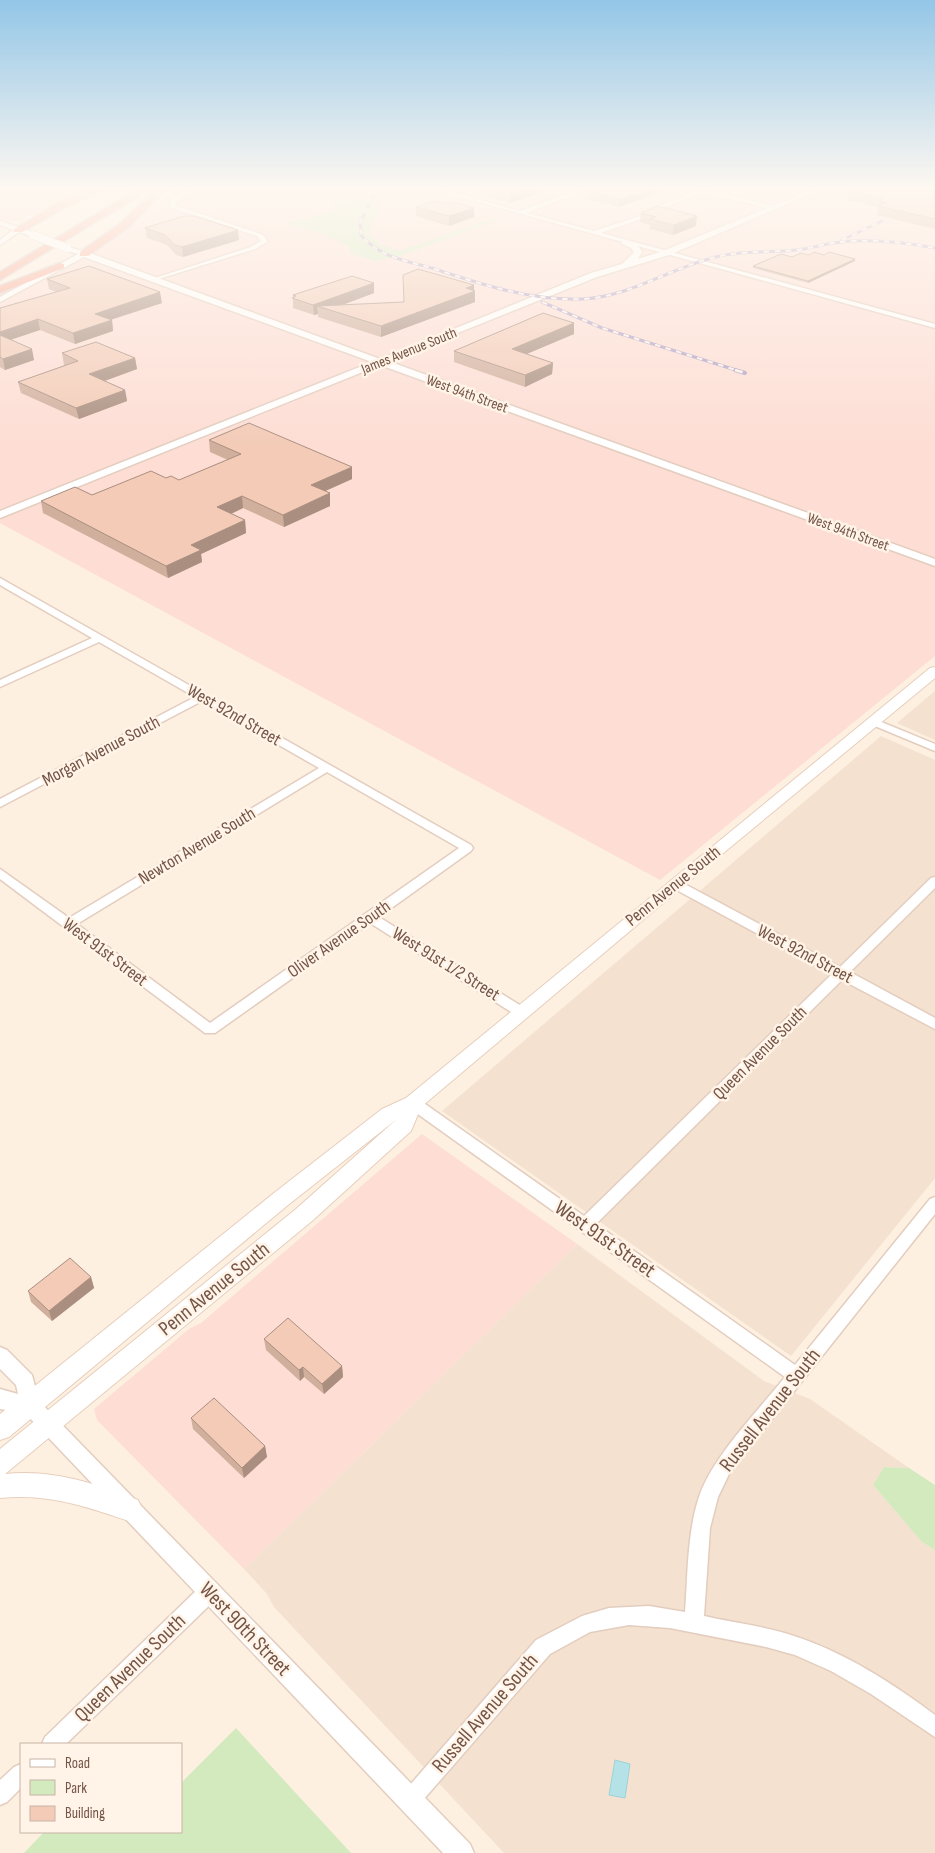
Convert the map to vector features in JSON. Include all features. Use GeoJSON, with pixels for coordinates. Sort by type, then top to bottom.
{"type":"FeatureCollection","features":[{"type":"Feature","properties":{"kind":"highway"},"geometry":{"type":"LineString","coordinates":[[0,290],[36,275]]}},
{"type":"Feature","properties":{"kind":"main road","name":"Penn Avenue South"},"geometry":{"type":"LineString","coordinates":[[0,1429],[281,1198],[389,1114],[413,1103],[675,884],[935,671]]}},
{"type":"Feature","properties":{"kind":"main road","name":"Penn Avenue South"},"geometry":{"type":"LineString","coordinates":[[0,1464],[304,1215],[404,1126],[413,1103]]}},
{"type":"Feature","properties":{"kind":"main road"},"geometry":{"type":"LineString","coordinates":[[0,1486],[25,1482],[57,1485],[129,1509]]}},
{"type":"Feature","properties":{"kind":"street"},"geometry":{"type":"LineString","coordinates":[[0,300],[43,275]]}},
{"type":"Feature","properties":{"kind":"street","name":"West 94th Street"},"geometry":{"type":"LineString","coordinates":[[142,275],[935,563]]}},
{"type":"Feature","properties":{"kind":"street"},"geometry":{"type":"LineString","coordinates":[[154,280],[168,275]]}},
{"type":"Feature","properties":{"kind":"street","name":"James Avenue South"},"geometry":{"type":"LineString","coordinates":[[0,515],[597,275]]}},
{"type":"Feature","properties":{"kind":"street"},"geometry":{"type":"LineString","coordinates":[[749,275],[935,326]]}},
{"type":"Feature","properties":{"kind":"street"},"geometry":{"type":"LineString","coordinates":[[335,345],[381,352],[419,347]]}},
{"type":"Feature","properties":{"kind":"street","name":"West 92nd Street"},"geometry":{"type":"LineString","coordinates":[[0,581],[468,848]]}},
{"type":"Feature","properties":{"kind":"street"},"geometry":{"type":"LineString","coordinates":[[0,593],[11,588]]}},
{"type":"Feature","properties":{"kind":"street"},"geometry":{"type":"LineString","coordinates":[[0,684],[99,638]]}},
{"type":"Feature","properties":{"kind":"street","name":"Morgan Avenue South"},"geometry":{"type":"LineString","coordinates":[[0,804],[202,697]]}},
{"type":"Feature","properties":{"kind":"street"},"geometry":{"type":"LineString","coordinates":[[874,722],[935,748]]}},
{"type":"Feature","properties":{"kind":"street","name":"Newton Avenue South"},"geometry":{"type":"LineString","coordinates":[[68,924],[326,768]]}},
{"type":"Feature","properties":{"kind":"street","name":"Oliver Avenue South"},"geometry":{"type":"LineString","coordinates":[[210,1030],[468,848]]}},
{"type":"Feature","properties":{"kind":"street","name":"West 91st Street"},"geometry":{"type":"LineString","coordinates":[[0,873],[210,1030]]}},
{"type":"Feature","properties":{"kind":"street","name":"Queen Avenue South"},"geometry":{"type":"LineString","coordinates":[[585,1225],[935,881]]}},
{"type":"Feature","properties":{"kind":"street","name":"West 92nd Street"},"geometry":{"type":"LineString","coordinates":[[675,884],[935,1024]]}},
{"type":"Feature","properties":{"kind":"street","name":"West 91st 1/2 Street"},"geometry":{"type":"LineString","coordinates":[[370,917],[521,1012]]}},
{"type":"Feature","properties":{"kind":"street","name":"West 91st Street"},"geometry":{"type":"LineString","coordinates":[[413,1103],[796,1375]]}},
{"type":"Feature","properties":{"kind":"street","name":"Russell Avenue South"},"geometry":{"type":"LineString","coordinates":[[410,1800],[543,1647],[569,1630],[601,1619],[632,1614],[664,1616],[694,1623],[701,1528],[709,1495],[724,1466],[935,1203]]}},
{"type":"Feature","properties":{"kind":"street"},"geometry":{"type":"LineString","coordinates":[[0,1356],[25,1381],[30,1405],[3,1401],[0,1398]]}},
{"type":"Feature","properties":{"kind":"street","name":"West 90th Street"},"geometry":{"type":"LineString","coordinates":[[30,1405],[461,1853]]}},
{"type":"Feature","properties":{"kind":"street","name":"Queen Avenue South"},"geometry":{"type":"LineString","coordinates":[[53,1743],[209,1592]]}},
{"type":"Feature","properties":{"kind":"street"},"geometry":{"type":"LineString","coordinates":[[694,1623],[773,1639],[823,1656],[871,1682],[935,1727]]}},
{"type":"Feature","properties":{"kind":"street"},"geometry":{"type":"LineString","coordinates":[[0,1795],[20,1775]]}},
{"type":"Feature","properties":{"kind":"shaded area"},"geometry":{"type":"Polygon","coordinates":[[[48,275],[935,275],[935,656],[660,880],[0,523],[0,302],[48,275]]]}},
{"type":"Feature","properties":{"kind":"shaded area"},"geometry":{"type":"Polygon","coordinates":[[[935,691],[935,740],[897,723],[935,691]]]}},
{"type":"Feature","properties":{"kind":"shaded area"},"geometry":{"type":"Polygon","coordinates":[[[881,736],[935,760],[935,1178],[791,1356],[442,1111],[881,736]]]}},
{"type":"Feature","properties":{"kind":"shaded area"},"geometry":{"type":"Polygon","coordinates":[[[422,1134],[577,1244],[244,1569],[97,1420],[94,1409],[189,1329],[201,1323],[422,1134]]]}},
{"type":"Feature","properties":{"kind":"shaded area"},"geometry":{"type":"Polygon","coordinates":[[[577,1244],[764,1381],[810,1399],[909,1468],[884,1467],[873,1485],[922,1542],[935,1550],[935,1853],[504,1853],[274,1607],[267,1594],[244,1569],[577,1244]]]}},
{"type":"Feature","properties":{"kind":"green space"},"geometry":{"type":"Polygon","coordinates":[[[884,1467],[909,1468],[935,1485],[935,1550],[922,1542],[873,1485],[884,1467]]]}},
{"type":"Feature","properties":{"kind":"green space"},"geometry":{"type":"Polygon","coordinates":[[[236,1728],[351,1853],[24,1853],[43,1833],[182,1833],[182,1782],[236,1728]]]}},
{"type":"Feature","properties":{"kind":"water"},"geometry":{"type":"Polygon","coordinates":[[[615,1760],[630,1764],[625,1798],[609,1795],[615,1760]]]}},
{"type":"Feature","properties":{"kind":"building"},"geometry":{"type":"Polygon","coordinates":[[[58,275],[115,275],[160,292],[95,314],[112,320],[73,333],[38,319],[0,332],[0,308],[70,288],[47,279],[58,275]]]}},
{"type":"Feature","properties":{"kind":"building"},"geometry":{"type":"Polygon","coordinates":[[[403,275],[441,275],[474,285],[466,288],[475,291],[381,326],[317,306],[404,302],[403,275]]]}},
{"type":"Feature","properties":{"kind":"building"},"geometry":{"type":"Polygon","coordinates":[[[788,275],[820,275],[808,281],[788,275]]]}},
{"type":"Feature","properties":{"kind":"building"},"geometry":{"type":"Polygon","coordinates":[[[352,276],[374,283],[313,305],[292,298],[296,296],[293,295],[352,276]]]}},
{"type":"Feature","properties":{"kind":"building"},"geometry":{"type":"Polygon","coordinates":[[[543,313],[574,323],[512,349],[553,363],[525,375],[454,351],[543,313]]]}},
{"type":"Feature","properties":{"kind":"building"},"geometry":{"type":"Polygon","coordinates":[[[0,335],[32,349],[3,359],[0,357],[0,335]]]}},
{"type":"Feature","properties":{"kind":"building"},"geometry":{"type":"Polygon","coordinates":[[[96,342],[135,358],[89,374],[125,390],[76,408],[18,382],[78,361],[62,353],[96,342]]]}},
{"type":"Feature","properties":{"kind":"building"},"geometry":{"type":"Polygon","coordinates":[[[249,423],[352,467],[311,485],[330,493],[283,515],[242,496],[217,507],[245,520],[191,545],[201,550],[166,566],[41,501],[75,487],[92,495],[151,471],[166,478],[171,476],[179,480],[241,454],[209,440],[249,423]]]}},
{"type":"Feature","properties":{"kind":"building"},"geometry":{"type":"Polygon","coordinates":[[[70,1258],[91,1277],[49,1311],[28,1291],[70,1258]]]}},
{"type":"Feature","properties":{"kind":"building"},"geometry":{"type":"Polygon","coordinates":[[[288,1318],[342,1366],[322,1384],[303,1367],[299,1370],[264,1339],[288,1318]]]}},
{"type":"Feature","properties":{"kind":"building"},"geometry":{"type":"Polygon","coordinates":[[[214,1398],[265,1446],[242,1468],[191,1418],[214,1398]]]}},
{"type":"Feature","properties":{"kind":"railway"},"geometry":{"type":"LineString","coordinates":[[456,275],[526,295],[564,299],[583,299],[615,294],[664,275]]}},
{"type":"Feature","properties":{"kind":"railway"},"geometry":{"type":"LineString","coordinates":[[542,302],[602,328],[739,371]]}},
{"type":"Feature","properties":{"kind":"railway"},"geometry":{"type":"LineString","coordinates":[[735,370],[745,373]]}}]}
